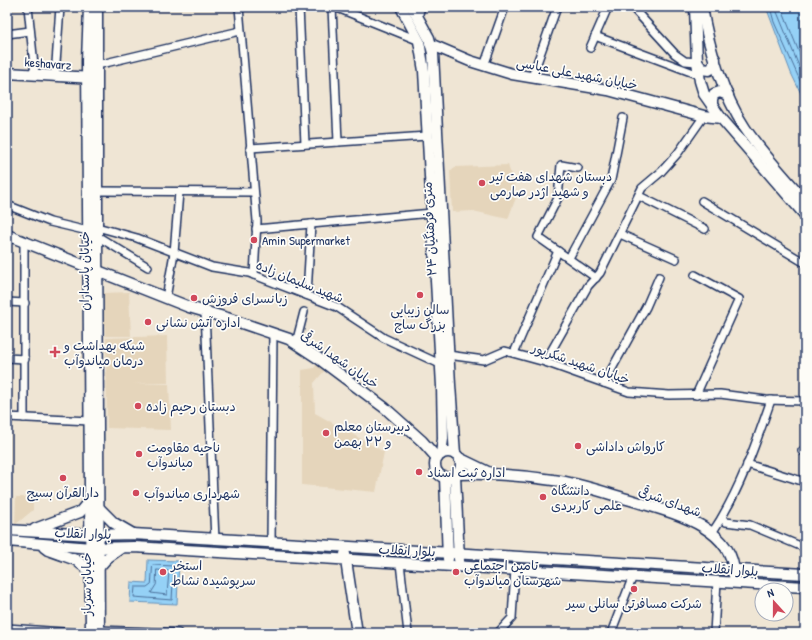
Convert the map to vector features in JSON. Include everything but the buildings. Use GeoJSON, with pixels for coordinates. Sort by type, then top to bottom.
{"type":"FeatureCollection","features":[{"type":"Feature","properties":{"kind":"main road","name":"خیابان پاسداران"},"geometry":{"type":"LineString","coordinates":[[89,7],[97,191],[94,232]]}},
{"type":"Feature","properties":{"kind":"main road","name":"خیابان پاسداران"},"geometry":{"type":"LineString","coordinates":[[92,78],[97,65],[97,7]]}},
{"type":"Feature","properties":{"kind":"main road","name":"۲۴ متری فرهنگیان"},"geometry":{"type":"LineString","coordinates":[[401,7],[419,41],[424,71],[432,136],[457,456]]}},
{"type":"Feature","properties":{"kind":"main road","name":"۲۴ متری فرهنگیان"},"geometry":{"type":"LineString","coordinates":[[412,7],[418,17],[433,53],[432,213],[443,439],[439,456]]}},
{"type":"Feature","properties":{"kind":"main road"},"geometry":{"type":"LineString","coordinates":[[695,7],[697,62],[704,94],[721,118],[805,215]]}},
{"type":"Feature","properties":{"kind":"main road"},"geometry":{"type":"LineString","coordinates":[[702,7],[715,60],[728,95],[744,127],[757,145],[805,201]]}},
{"type":"Feature","properties":{"kind":"main road","name":"خیابان شهید علی عباسی"},"geometry":{"type":"LineString","coordinates":[[430,44],[484,66],[512,74],[608,90],[704,116],[721,118]]}},
{"type":"Feature","properties":{"kind":"main road"},"geometry":{"type":"LineString","coordinates":[[697,62],[702,69],[709,70],[713,67],[715,60]]}},
{"type":"Feature","properties":{"kind":"main road","name":"keshavarz"},"geometry":{"type":"LineString","coordinates":[[7,73],[92,78]]}},
{"type":"Feature","properties":{"kind":"main road"},"geometry":{"type":"LineString","coordinates":[[92,78],[93,269]]}},
{"type":"Feature","properties":{"kind":"main road"},"geometry":{"type":"LineString","coordinates":[[712,106],[714,94],[720,92],[728,95]]}},
{"type":"Feature","properties":{"kind":"main road","name":"خیابان شهدا شرقی"},"geometry":{"type":"LineString","coordinates":[[7,235],[166,298],[205,312],[274,333],[296,343],[385,408],[439,456]]}},
{"type":"Feature","properties":{"kind":"main road","name":"خیابان پاسداران"},"geometry":{"type":"LineString","coordinates":[[93,269],[90,500],[95,535]]}},
{"type":"Feature","properties":{"kind":"main road","name":"خیابان پاسداران"},"geometry":{"type":"LineString","coordinates":[[93,269],[99,508],[95,535]]}},
{"type":"Feature","properties":{"kind":"main road"},"geometry":{"type":"LineString","coordinates":[[452,476],[436,470],[439,456],[448,452],[489,473]]}},
{"type":"Feature","properties":{"kind":"main road"},"geometry":{"type":"LineString","coordinates":[[448,565],[452,476],[461,466],[457,456]]}},
{"type":"Feature","properties":{"kind":"main road","name":"شهدای شرقی"},"geometry":{"type":"LineString","coordinates":[[452,476],[489,473],[554,480],[584,486],[683,516],[700,525],[712,534],[729,551],[734,563],[734,582]]}},
{"type":"Feature","properties":{"kind":"main road"},"geometry":{"type":"LineString","coordinates":[[452,476],[459,565]]}},
{"type":"Feature","properties":{"kind":"main road"},"geometry":{"type":"LineString","coordinates":[[28,531],[80,512],[90,500]]}},
{"type":"Feature","properties":{"kind":"main road"},"geometry":{"type":"LineString","coordinates":[[99,508],[114,523],[136,535],[138,548]]}},
{"type":"Feature","properties":{"kind":"main road","name":"بلوار انقلاب"},"geometry":{"type":"LineString","coordinates":[[7,530],[95,535],[136,535],[805,574]]}},
{"type":"Feature","properties":{"kind":"main road","name":"خیابان سرباز"},"geometry":{"type":"LineString","coordinates":[[95,535],[97,632]]}},
{"type":"Feature","properties":{"kind":"main road","name":"بلوار انقلاب"},"geometry":{"type":"LineString","coordinates":[[7,541],[95,548],[138,548],[459,565],[805,587]]}},
{"type":"Feature","properties":{"kind":"main road"},"geometry":{"type":"LineString","coordinates":[[41,544],[48,550],[76,560],[95,570],[107,558],[121,548]]}},
{"type":"Feature","properties":{"kind":"main road"},"geometry":{"type":"LineString","coordinates":[[345,547],[345,560],[357,633]]}},
{"type":"Feature","properties":{"kind":"street"},"geometry":{"type":"LineString","coordinates":[[28,7],[35,75]]}},
{"type":"Feature","properties":{"kind":"street"},"geometry":{"type":"LineString","coordinates":[[55,76],[60,7]]}},
{"type":"Feature","properties":{"kind":"street"},"geometry":{"type":"LineString","coordinates":[[239,7],[254,192],[256,229],[254,275]]}},
{"type":"Feature","properties":{"kind":"street"},"geometry":{"type":"LineString","coordinates":[[299,7],[305,144]]}},
{"type":"Feature","properties":{"kind":"street"},"geometry":{"type":"LineString","coordinates":[[338,142],[334,7],[430,44]]}},
{"type":"Feature","properties":{"kind":"street"},"geometry":{"type":"LineString","coordinates":[[418,17],[422,7]]}},
{"type":"Feature","properties":{"kind":"street"},"geometry":{"type":"LineString","coordinates":[[484,66],[505,7]]}},
{"type":"Feature","properties":{"kind":"street"},"geometry":{"type":"LineString","coordinates":[[532,78],[557,7]]}},
{"type":"Feature","properties":{"kind":"street"},"geometry":{"type":"LineString","coordinates":[[590,48],[608,7]]}},
{"type":"Feature","properties":{"kind":"street"},"geometry":{"type":"LineString","coordinates":[[632,7],[675,54],[685,61],[697,62]]}},
{"type":"Feature","properties":{"kind":"street"},"geometry":{"type":"LineString","coordinates":[[7,34],[30,31]]}},
{"type":"Feature","properties":{"kind":"street"},"geometry":{"type":"LineString","coordinates":[[97,65],[240,31]]}},
{"type":"Feature","properties":{"kind":"street"},"geometry":{"type":"LineString","coordinates":[[595,36],[699,75]]}},
{"type":"Feature","properties":{"kind":"street"},"geometry":{"type":"LineString","coordinates":[[545,362],[588,286],[600,273],[642,188],[661,172],[678,153],[704,116]]}},
{"type":"Feature","properties":{"kind":"street"},"geometry":{"type":"LineString","coordinates":[[569,258],[611,180],[623,118]]}},
{"type":"Feature","properties":{"kind":"street"},"geometry":{"type":"LineString","coordinates":[[250,148],[432,136]]}},
{"type":"Feature","properties":{"kind":"street"},"geometry":{"type":"LineString","coordinates":[[578,168],[561,165],[558,198],[538,238],[596,278]]}},
{"type":"Feature","properties":{"kind":"street"},"geometry":{"type":"LineString","coordinates":[[97,191],[254,192]]}},
{"type":"Feature","properties":{"kind":"street"},"geometry":{"type":"LineString","coordinates":[[166,298],[174,253],[178,192]]}},
{"type":"Feature","properties":{"kind":"street"},"geometry":{"type":"LineString","coordinates":[[639,196],[705,229]]}},
{"type":"Feature","properties":{"kind":"street"},"geometry":{"type":"LineString","coordinates":[[702,201],[805,263]]}},
{"type":"Feature","properties":{"kind":"street","name":"شهید سلیمان زاده"},"geometry":{"type":"LineString","coordinates":[[7,205],[50,222],[94,232],[137,238],[212,267],[254,275],[337,307],[384,338],[440,364]]}},
{"type":"Feature","properties":{"kind":"street"},"geometry":{"type":"LineString","coordinates":[[256,229],[432,213]]}},
{"type":"Feature","properties":{"kind":"street"},"geometry":{"type":"LineString","coordinates":[[307,295],[311,224]]}},
{"type":"Feature","properties":{"kind":"street"},"geometry":{"type":"LineString","coordinates":[[94,232],[148,267]]}},
{"type":"Feature","properties":{"kind":"street"},"geometry":{"type":"LineString","coordinates":[[620,234],[676,259]]}},
{"type":"Feature","properties":{"kind":"street"},"geometry":{"type":"LineString","coordinates":[[24,241],[24,418]]}},
{"type":"Feature","properties":{"kind":"street"},"geometry":{"type":"LineString","coordinates":[[514,353],[558,251]]}},
{"type":"Feature","properties":{"kind":"street"},"geometry":{"type":"LineString","coordinates":[[695,275],[739,299],[696,394]]}},
{"type":"Feature","properties":{"kind":"street"},"geometry":{"type":"LineString","coordinates":[[604,383],[646,307],[659,277]]}},
{"type":"Feature","properties":{"kind":"street"},"geometry":{"type":"LineString","coordinates":[[7,302],[25,302]]}},
{"type":"Feature","properties":{"kind":"street"},"geometry":{"type":"LineString","coordinates":[[205,312],[215,540]]}},
{"type":"Feature","properties":{"kind":"street"},"geometry":{"type":"LineString","coordinates":[[296,343],[304,312]]}},
{"type":"Feature","properties":{"kind":"street"},"geometry":{"type":"LineString","coordinates":[[271,543],[274,333]]}},
{"type":"Feature","properties":{"kind":"street","name":"خیابان شهید شکرپور"},"geometry":{"type":"LineString","coordinates":[[448,355],[484,360],[505,350],[545,362],[629,392],[668,395],[720,394],[771,400],[805,401]]}},
{"type":"Feature","properties":{"kind":"street"},"geometry":{"type":"LineString","coordinates":[[7,358],[25,359]]}},
{"type":"Feature","properties":{"kind":"street"},"geometry":{"type":"LineString","coordinates":[[712,534],[722,518],[747,464],[771,400]]}},
{"type":"Feature","properties":{"kind":"street"},"geometry":{"type":"LineString","coordinates":[[7,417],[90,421]]}},
{"type":"Feature","properties":{"kind":"street"},"geometry":{"type":"LineString","coordinates":[[747,464],[805,482]]}},
{"type":"Feature","properties":{"kind":"street"},"geometry":{"type":"LineString","coordinates":[[722,518],[726,522],[750,526],[805,548]]}},
{"type":"Feature","properties":{"kind":"street"},"geometry":{"type":"LineString","coordinates":[[400,563],[408,633]]}},
{"type":"Feature","properties":{"kind":"street"},"geometry":{"type":"LineString","coordinates":[[498,633],[512,618],[515,569]]}},
{"type":"Feature","properties":{"kind":"street"},"geometry":{"type":"LineString","coordinates":[[611,633],[633,576]]}},
{"type":"Feature","properties":{"kind":"street"},"geometry":{"type":"LineString","coordinates":[[714,633],[717,581]]}},
{"type":"Feature","properties":{"kind":"street"},"geometry":{"type":"LineString","coordinates":[[7,628],[77,633]]}},
{"type":"Feature","properties":{"kind":"street"},"geometry":{"type":"LineString","coordinates":[[97,632],[178,633]]}},
{"type":"Feature","properties":{"kind":"shaded area","name":"دبستان شهدای هفت تیر و شهید اژدر صارمی"},"geometry":{"type":"Polygon","coordinates":[[[508,165],[517,195],[508,219],[473,211],[452,212],[450,171],[455,167],[508,165]]]}},
{"type":"Feature","properties":{"kind":"shaded area"},"geometry":{"type":"Polygon","coordinates":[[[129,292],[131,336],[105,336],[103,293],[129,292]]]}},
{"type":"Feature","properties":{"kind":"shaded area"},"geometry":{"type":"Polygon","coordinates":[[[167,336],[168,383],[132,384],[169,384],[171,430],[107,428],[106,338],[167,336]]]}},
{"type":"Feature","properties":{"kind":"shaded area","name":"دبیرستان معلم و ۲۲ بهمن"},"geometry":{"type":"Polygon","coordinates":[[[318,363],[326,369],[314,383],[315,413],[384,452],[376,492],[302,485],[302,370],[314,368],[318,363]]]}},
{"type":"Feature","properties":{"kind":"shaded area"},"geometry":{"type":"Polygon","coordinates":[[[16,497],[33,497],[33,510],[15,525],[16,497]]]}},
{"type":"Feature","properties":{"kind":"water"},"geometry":{"type":"Polygon","coordinates":[[[766,7],[805,7],[805,102],[791,73],[766,7]]]}},
{"type":"Feature","properties":{"kind":"water","name":"استخر سرپوشیده نشاط"},"geometry":{"type":"Polygon","coordinates":[[[148,560],[179,561],[177,604],[130,602],[131,582],[147,583],[148,560]]]}},
{"type":"Feature","properties":{"kind":"place","name":"دبستان شهدای هفت تیر و شهید اژدر صارمی"},"geometry":{"type":"Point","coordinates":[482,183]}},
{"type":"Feature","properties":{"kind":"place","name":"Amin Supermarket"},"geometry":{"type":"Point","coordinates":[254,240]}},
{"type":"Feature","properties":{"kind":"place","name":"سالن زیبایی بزرگ ساچ"},"geometry":{"type":"Point","coordinates":[420,295]}},
{"type":"Feature","properties":{"kind":"place","name":"زبانسرای فروزش"},"geometry":{"type":"Point","coordinates":[194,298]}},
{"type":"Feature","properties":{"kind":"place","name":"اداره آتش نشانی"},"geometry":{"type":"Point","coordinates":[148,322]}},
{"type":"Feature","properties":{"kind":"place","name":"شبکه بهداشت و درمان میاندوآب"},"geometry":{"type":"Point","coordinates":[55,352]}},
{"type":"Feature","properties":{"kind":"place","name":"دبستان رحیم زاده"},"geometry":{"type":"Point","coordinates":[138,406]}},
{"type":"Feature","properties":{"kind":"place","name":"دبیرستان معلم و ۲۲ بهمن"},"geometry":{"type":"Point","coordinates":[326,433]}},
{"type":"Feature","properties":{"kind":"place","name":"کارواش داداشی"},"geometry":{"type":"Point","coordinates":[578,446]}},
{"type":"Feature","properties":{"kind":"place","name":"ناحیه مقاومت میاندوآب"},"geometry":{"type":"Point","coordinates":[139,454]}},
{"type":"Feature","properties":{"kind":"place","name":"اداره ثبت اسناد"},"geometry":{"type":"Point","coordinates":[419,472]}},
{"type":"Feature","properties":{"kind":"place","name":"دارالقرآن بسیج"},"geometry":{"type":"Point","coordinates":[63,478]}},
{"type":"Feature","properties":{"kind":"place","name":"شهرداری میاندوآب"},"geometry":{"type":"Point","coordinates":[136,493]}},
{"type":"Feature","properties":{"kind":"place","name":"دانشگاه علمی کاربردی"},"geometry":{"type":"Point","coordinates":[543,497]}},
{"type":"Feature","properties":{"kind":"place","name":"استخر سرپوشیده نشاط"},"geometry":{"type":"Point","coordinates":[163,572]}},
{"type":"Feature","properties":{"kind":"place","name":"تامین اجتماعی شهرستان میاندوآب"},"geometry":{"type":"Point","coordinates":[456,572]}},
{"type":"Feature","properties":{"kind":"place","name":"شرکت مسافرتی سانلی سیر"},"geometry":{"type":"Point","coordinates":[634,589]}}]}
